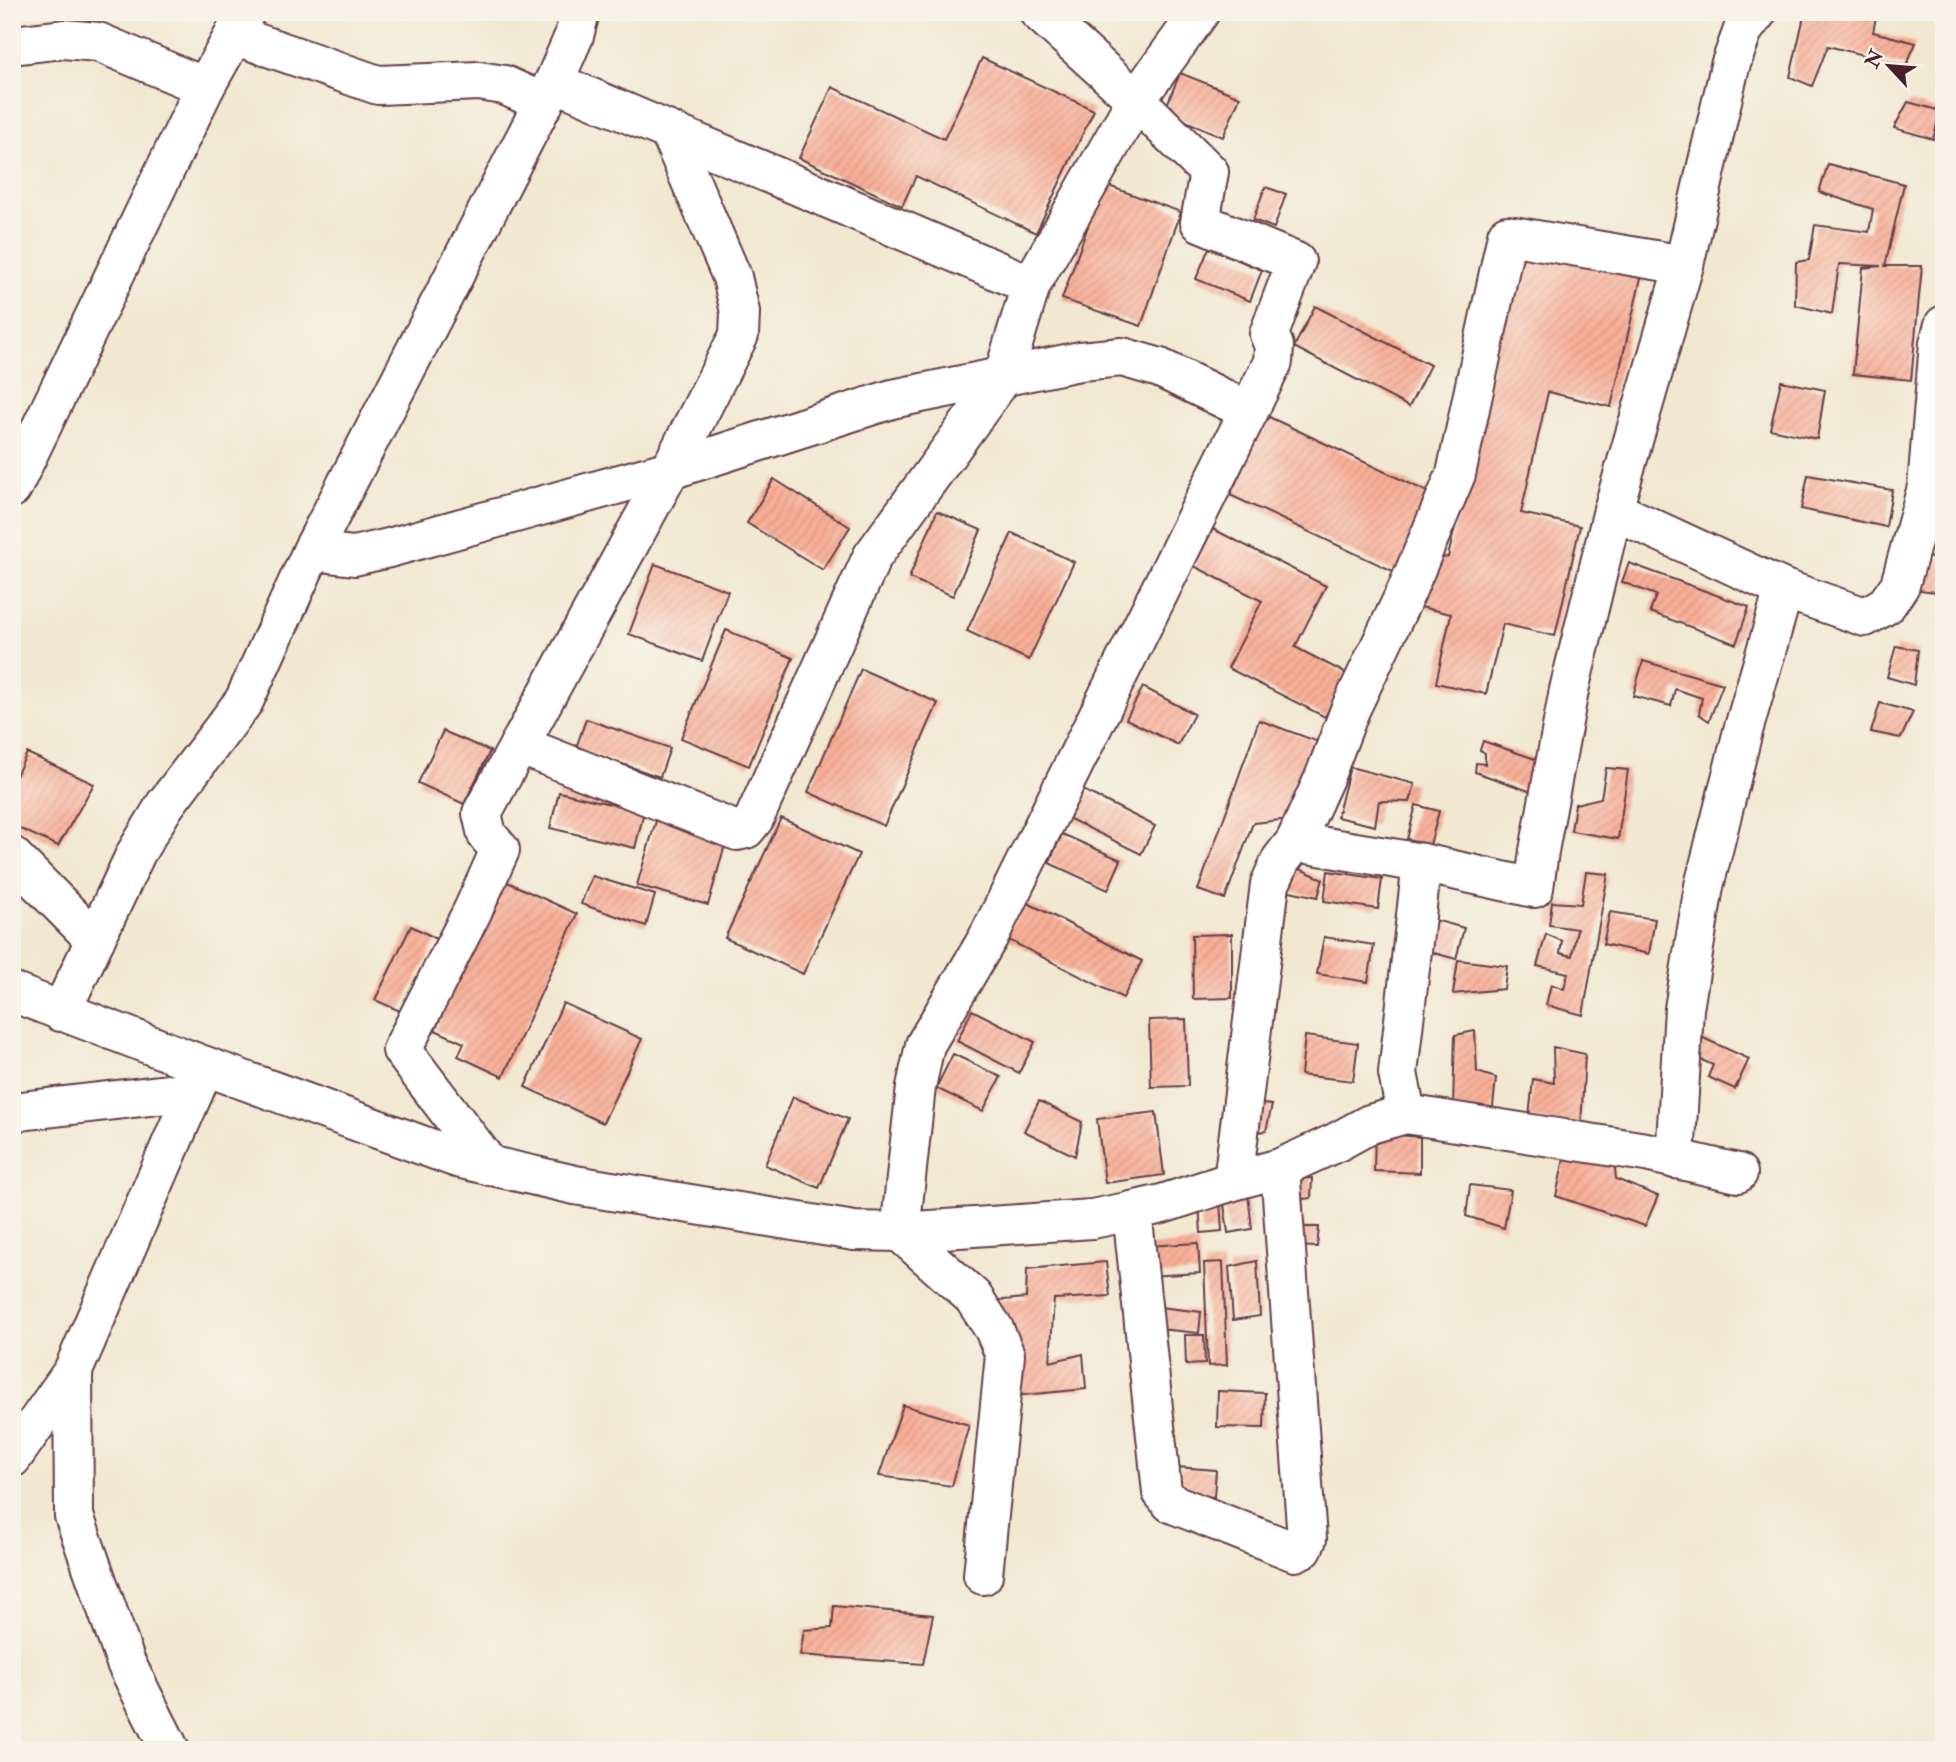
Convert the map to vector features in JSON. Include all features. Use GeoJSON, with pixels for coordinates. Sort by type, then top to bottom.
{"type":"FeatureCollection","features":[{"type":"Feature","properties":{"kind":"street"},"geometry":{"type":"LineString","coordinates":[[61,1012],[136,853],[165,805],[244,701],[312,551],[549,92],[574,36],[580,12]]}},
{"type":"Feature","properties":{"kind":"street"},"geometry":{"type":"LineString","coordinates":[[900,1232],[916,1087],[925,1045],[989,936],[1273,362],[1274,346],[1269,334],[1296,262],[1200,222],[1209,172],[1040,12]]}},
{"type":"Feature","properties":{"kind":"street"},"geometry":{"type":"LineString","coordinates":[[519,745],[737,831],[746,829],[754,818],[872,557],[1003,377],[1031,285],[1136,100],[1200,12]]}},
{"type":"Feature","properties":{"kind":"street"},"geometry":{"type":"LineString","coordinates":[[1295,842],[1423,863],[1534,888],[1569,690],[1613,510],[1684,265],[1730,66],[1743,30],[1757,12]]}},
{"type":"Feature","properties":{"kind":"street"},"geometry":{"type":"LineString","coordinates":[[12,488],[205,87],[240,24],[378,85],[479,81],[549,92],[669,131],[1031,285]]}},
{"type":"Feature","properties":{"kind":"street"},"geometry":{"type":"LineString","coordinates":[[12,45],[64,39],[98,42],[205,87]]}},
{"type":"Feature","properties":{"kind":"street"},"geometry":{"type":"LineString","coordinates":[[490,1166],[402,1050],[473,910],[500,850],[487,835],[482,813],[670,470],[739,335],[740,312],[732,277],[669,131]]}},
{"type":"Feature","properties":{"kind":"street"},"geometry":{"type":"LineString","coordinates":[[1233,1181],[1270,884],[1280,860],[1295,842],[1324,778],[1350,710],[1406,592],[1456,474],[1507,235],[1684,265]]}},
{"type":"Feature","properties":{"kind":"street"},"geometry":{"type":"LineString","coordinates":[[1613,510],[1784,589],[1865,617],[1886,605],[1900,585],[1927,487],[1939,343],[1944,325]]}},
{"type":"Feature","properties":{"kind":"street"},"geometry":{"type":"LineString","coordinates":[[312,551],[354,556],[389,548],[670,470],[892,400],[1080,361],[1122,357],[1160,368],[1249,411]]}},
{"type":"Feature","properties":{"kind":"street"},"geometry":{"type":"LineString","coordinates":[[1675,1158],[1684,1009],[1704,886],[1743,731],[1784,589]]}},
{"type":"Feature","properties":{"kind":"street"},"geometry":{"type":"LineString","coordinates":[[12,856],[95,940]]}},
{"type":"Feature","properties":{"kind":"street"},"geometry":{"type":"LineString","coordinates":[[1406,1114],[1398,1073],[1423,863]]}},
{"type":"Feature","properties":{"kind":"street"},"geometry":{"type":"LineString","coordinates":[[12,992],[61,1012],[200,1079],[457,1158],[575,1185],[841,1228],[900,1232],[1092,1219],[1132,1211],[1280,1168],[1370,1124],[1406,1114],[1646,1152],[1738,1173]]}},
{"type":"Feature","properties":{"kind":"street"},"geometry":{"type":"LineString","coordinates":[[12,1112],[200,1079]]}},
{"type":"Feature","properties":{"kind":"street"},"geometry":{"type":"LineString","coordinates":[[12,1458],[73,1371],[200,1079]]}},
{"type":"Feature","properties":{"kind":"street"},"geometry":{"type":"LineString","coordinates":[[1132,1211],[1162,1492],[1171,1503],[1295,1552],[1303,1548],[1307,1539],[1280,1168]]}},
{"type":"Feature","properties":{"kind":"street"},"geometry":{"type":"LineString","coordinates":[[900,1232],[973,1297],[994,1329],[1005,1355],[983,1575]]}},
{"type":"Feature","properties":{"kind":"street"},"geometry":{"type":"LineString","coordinates":[[73,1371],[74,1516],[126,1662],[170,1750]]}},
{"type":"Feature","properties":{"kind":"building"},"geometry":{"type":"Polygon","coordinates":[[[1805,12],[1877,12],[1873,32],[1916,43],[1906,66],[1828,46],[1812,86],[1790,77],[1805,12]]]}},
{"type":"Feature","properties":{"kind":"building"},"geometry":{"type":"Polygon","coordinates":[[[982,58],[1094,110],[1036,233],[916,176],[902,206],[799,158],[832,87],[944,139],[982,58]]]}},
{"type":"Feature","properties":{"kind":"building"},"geometry":{"type":"Polygon","coordinates":[[[1180,73],[1240,97],[1223,137],[1164,112],[1180,73]]]}},
{"type":"Feature","properties":{"kind":"building"},"geometry":{"type":"Polygon","coordinates":[[[1908,102],[1941,111],[1933,139],[1894,128],[1908,102]]]}},
{"type":"Feature","properties":{"kind":"building"},"geometry":{"type":"Polygon","coordinates":[[[1828,164],[1904,184],[1885,266],[1922,266],[1911,380],[1853,374],[1863,268],[1881,266],[1839,264],[1832,314],[1795,305],[1796,262],[1809,260],[1815,225],[1869,232],[1873,209],[1819,192],[1828,164]]]}},
{"type":"Feature","properties":{"kind":"building"},"geometry":{"type":"Polygon","coordinates":[[[1103,184],[1181,212],[1141,326],[1062,299],[1103,184]]]}},
{"type":"Feature","properties":{"kind":"building"},"geometry":{"type":"Polygon","coordinates":[[[1265,187],[1286,194],[1274,228],[1253,220],[1265,187]]]}},
{"type":"Feature","properties":{"kind":"building"},"geometry":{"type":"Polygon","coordinates":[[[1209,248],[1262,270],[1250,301],[1196,279],[1209,248]]]}},
{"type":"Feature","properties":{"kind":"building"},"geometry":{"type":"Polygon","coordinates":[[[1518,250],[1641,278],[1611,407],[1548,392],[1521,513],[1580,526],[1555,636],[1503,624],[1486,694],[1436,683],[1451,614],[1416,606],[1435,559],[1448,557],[1518,250]]]}},
{"type":"Feature","properties":{"kind":"building"},"geometry":{"type":"Polygon","coordinates":[[[1315,306],[1430,365],[1409,407],[1294,347],[1315,306]]]}},
{"type":"Feature","properties":{"kind":"building"},"geometry":{"type":"Polygon","coordinates":[[[1781,381],[1825,390],[1817,439],[1770,429],[1781,381]]]}},
{"type":"Feature","properties":{"kind":"building"},"geometry":{"type":"Polygon","coordinates":[[[1267,416],[1434,495],[1397,573],[1230,495],[1267,416]]]}},
{"type":"Feature","properties":{"kind":"building"},"geometry":{"type":"Polygon","coordinates":[[[1808,475],[1892,490],[1886,527],[1801,509],[1808,475]]]}},
{"type":"Feature","properties":{"kind":"building"},"geometry":{"type":"Polygon","coordinates":[[[774,479],[850,527],[823,570],[747,523],[774,479]]]}},
{"type":"Feature","properties":{"kind":"building"},"geometry":{"type":"Polygon","coordinates":[[[937,511],[981,530],[953,596],[909,578],[937,511]]]}},
{"type":"Feature","properties":{"kind":"building"},"geometry":{"type":"Polygon","coordinates":[[[1213,529],[1326,586],[1295,647],[1347,674],[1325,717],[1228,668],[1262,601],[1194,566],[1213,529]]]}},
{"type":"Feature","properties":{"kind":"building"},"geometry":{"type":"Polygon","coordinates":[[[1012,533],[1074,562],[1029,660],[967,631],[1012,533]]]}},
{"type":"Feature","properties":{"kind":"building"},"geometry":{"type":"Polygon","coordinates":[[[1915,556],[1944,559],[1944,593],[1910,589],[1915,556]]]}},
{"type":"Feature","properties":{"kind":"building"},"geometry":{"type":"Polygon","coordinates":[[[1629,563],[1749,607],[1736,644],[1650,612],[1656,595],[1622,582],[1629,563]]]}},
{"type":"Feature","properties":{"kind":"building"},"geometry":{"type":"Polygon","coordinates":[[[655,564],[728,591],[702,661],[629,634],[655,564]]]}},
{"type":"Feature","properties":{"kind":"building"},"geometry":{"type":"Polygon","coordinates":[[[726,630],[793,658],[749,766],[681,738],[726,630]]]}},
{"type":"Feature","properties":{"kind":"building"},"geometry":{"type":"Polygon","coordinates":[[[1896,646],[1918,650],[1914,685],[1887,677],[1896,646]]]}},
{"type":"Feature","properties":{"kind":"building"},"geometry":{"type":"Polygon","coordinates":[[[1643,661],[1723,684],[1709,721],[1699,714],[1702,698],[1675,689],[1671,706],[1633,696],[1643,661]]]}},
{"type":"Feature","properties":{"kind":"building"},"geometry":{"type":"Polygon","coordinates":[[[861,669],[938,703],[884,826],[808,792],[861,669]]]}},
{"type":"Feature","properties":{"kind":"building"},"geometry":{"type":"Polygon","coordinates":[[[1143,687],[1194,714],[1178,745],[1126,719],[1143,687]]]}},
{"type":"Feature","properties":{"kind":"building"},"geometry":{"type":"Polygon","coordinates":[[[1880,703],[1913,712],[1901,738],[1871,732],[1880,703]]]}},
{"type":"Feature","properties":{"kind":"building"},"geometry":{"type":"Polygon","coordinates":[[[586,719],[670,748],[660,777],[576,748],[586,719]]]}},
{"type":"Feature","properties":{"kind":"building"},"geometry":{"type":"Polygon","coordinates":[[[1259,720],[1319,742],[1291,819],[1253,823],[1225,899],[1198,890],[1259,720]]]}},
{"type":"Feature","properties":{"kind":"building"},"geometry":{"type":"Polygon","coordinates":[[[443,731],[490,751],[464,804],[418,783],[443,731]]]}},
{"type":"Feature","properties":{"kind":"building"},"geometry":{"type":"Polygon","coordinates":[[[1483,741],[1538,760],[1532,792],[1475,772],[1476,763],[1485,764],[1485,753],[1480,750],[1483,741]]]}},
{"type":"Feature","properties":{"kind":"building"},"geometry":{"type":"Polygon","coordinates":[[[27,753],[94,784],[58,846],[12,825],[12,784],[27,753]]]}},
{"type":"Feature","properties":{"kind":"building"},"geometry":{"type":"Polygon","coordinates":[[[1350,767],[1415,784],[1410,802],[1379,801],[1375,826],[1337,817],[1350,767]]]}},
{"type":"Feature","properties":{"kind":"building"},"geometry":{"type":"Polygon","coordinates":[[[1606,768],[1628,770],[1618,839],[1571,831],[1575,804],[1601,798],[1606,768]]]}},
{"type":"Feature","properties":{"kind":"building"},"geometry":{"type":"Polygon","coordinates":[[[1081,789],[1155,826],[1141,854],[1068,818],[1081,789]]]}},
{"type":"Feature","properties":{"kind":"building"},"geometry":{"type":"Polygon","coordinates":[[[559,792],[644,812],[635,848],[550,828],[559,792]]]}},
{"type":"Feature","properties":{"kind":"building"},"geometry":{"type":"Polygon","coordinates":[[[1416,805],[1439,811],[1430,845],[1407,839],[1416,805]]]}},
{"type":"Feature","properties":{"kind":"building"},"geometry":{"type":"Polygon","coordinates":[[[658,814],[728,834],[708,905],[637,885],[658,814]]]}},
{"type":"Feature","properties":{"kind":"building"},"geometry":{"type":"Polygon","coordinates":[[[781,818],[859,854],[803,974],[725,938],[781,818]]]}},
{"type":"Feature","properties":{"kind":"building"},"geometry":{"type":"Polygon","coordinates":[[[1062,834],[1121,860],[1108,890],[1049,863],[1062,834]]]}},
{"type":"Feature","properties":{"kind":"building"},"geometry":{"type":"Polygon","coordinates":[[[1293,866],[1323,879],[1318,897],[1285,890],[1293,866]]]}},
{"type":"Feature","properties":{"kind":"building"},"geometry":{"type":"Polygon","coordinates":[[[1328,871],[1382,879],[1378,909],[1324,901],[1328,871]]]}},
{"type":"Feature","properties":{"kind":"building"},"geometry":{"type":"Polygon","coordinates":[[[1586,872],[1608,874],[1583,1015],[1546,1005],[1551,984],[1564,989],[1568,973],[1537,966],[1546,934],[1562,941],[1560,953],[1572,956],[1577,929],[1549,925],[1552,902],[1581,904],[1586,872]]]}},
{"type":"Feature","properties":{"kind":"building"},"geometry":{"type":"Polygon","coordinates":[[[592,876],[655,895],[646,926],[581,904],[592,876]]]}},
{"type":"Feature","properties":{"kind":"building"},"geometry":{"type":"Polygon","coordinates":[[[503,880],[577,914],[503,1077],[458,1056],[464,1043],[435,1030],[503,880]]]}},
{"type":"Feature","properties":{"kind":"building"},"geometry":{"type":"Polygon","coordinates":[[[1024,901],[1142,961],[1123,998],[1005,938],[1024,901]]]}},
{"type":"Feature","properties":{"kind":"building"},"geometry":{"type":"Polygon","coordinates":[[[1610,912],[1655,919],[1649,954],[1603,944],[1610,912]]]}},
{"type":"Feature","properties":{"kind":"building"},"geometry":{"type":"Polygon","coordinates":[[[1431,919],[1464,928],[1456,959],[1423,950],[1431,919]]]}},
{"type":"Feature","properties":{"kind":"building"},"geometry":{"type":"Polygon","coordinates":[[[411,926],[437,939],[400,1011],[375,1000],[411,926]]]}},
{"type":"Feature","properties":{"kind":"building"},"geometry":{"type":"Polygon","coordinates":[[[1232,934],[1232,998],[1193,999],[1192,935],[1232,934]]]}},
{"type":"Feature","properties":{"kind":"building"},"geometry":{"type":"Polygon","coordinates":[[[1324,937],[1374,945],[1368,982],[1317,974],[1324,937]]]}},
{"type":"Feature","properties":{"kind":"building"},"geometry":{"type":"Polygon","coordinates":[[[1458,960],[1507,966],[1504,989],[1453,994],[1458,960]]]}},
{"type":"Feature","properties":{"kind":"building"},"geometry":{"type":"Polygon","coordinates":[[[563,1003],[642,1039],[603,1123],[525,1087],[563,1003]]]}},
{"type":"Feature","properties":{"kind":"building"},"geometry":{"type":"Polygon","coordinates":[[[972,1010],[1035,1042],[1019,1073],[957,1041],[972,1010]]]}},
{"type":"Feature","properties":{"kind":"building"},"geometry":{"type":"Polygon","coordinates":[[[1186,1019],[1188,1086],[1151,1087],[1149,1020],[1186,1019]]]}},
{"type":"Feature","properties":{"kind":"building"},"geometry":{"type":"Polygon","coordinates":[[[1475,1031],[1477,1072],[1496,1078],[1492,1116],[1453,1107],[1455,1035],[1475,1031]]]}},
{"type":"Feature","properties":{"kind":"building"},"geometry":{"type":"Polygon","coordinates":[[[1305,1036],[1358,1043],[1353,1081],[1301,1075],[1305,1036]]]}},
{"type":"Feature","properties":{"kind":"building"},"geometry":{"type":"Polygon","coordinates":[[[1699,1036],[1749,1059],[1735,1089],[1708,1077],[1713,1065],[1690,1055],[1699,1036]]]}},
{"type":"Feature","properties":{"kind":"building"},"geometry":{"type":"Polygon","coordinates":[[[1553,1047],[1585,1054],[1581,1126],[1529,1118],[1533,1079],[1554,1083],[1553,1047]]]}},
{"type":"Feature","properties":{"kind":"building"},"geometry":{"type":"Polygon","coordinates":[[[953,1054],[1001,1077],[983,1111],[936,1088],[953,1054]]]}},
{"type":"Feature","properties":{"kind":"building"},"geometry":{"type":"Polygon","coordinates":[[[793,1097],[848,1119],[819,1188],[765,1165],[793,1097]]]}},
{"type":"Feature","properties":{"kind":"building"},"geometry":{"type":"Polygon","coordinates":[[[1039,1101],[1082,1122],[1075,1156],[1024,1131],[1039,1101]]]}},
{"type":"Feature","properties":{"kind":"building"},"geometry":{"type":"Polygon","coordinates":[[[1253,1103],[1272,1105],[1266,1131],[1247,1133],[1253,1103]]]}},
{"type":"Feature","properties":{"kind":"building"},"geometry":{"type":"Polygon","coordinates":[[[1156,1112],[1164,1175],[1105,1183],[1097,1119],[1156,1112]]]}},
{"type":"Feature","properties":{"kind":"building"},"geometry":{"type":"Polygon","coordinates":[[[1375,1133],[1420,1137],[1420,1173],[1374,1171],[1375,1133]]]}},
{"type":"Feature","properties":{"kind":"building"},"geometry":{"type":"Polygon","coordinates":[[[1565,1154],[1614,1159],[1616,1179],[1658,1196],[1645,1226],[1556,1196],[1565,1154]]]}},
{"type":"Feature","properties":{"kind":"building"},"geometry":{"type":"Polygon","coordinates":[[[1312,1178],[1311,1198],[1302,1199],[1302,1227],[1319,1227],[1317,1247],[1290,1246],[1286,1180],[1312,1178]]]}},
{"type":"Feature","properties":{"kind":"building"},"geometry":{"type":"Polygon","coordinates":[[[1470,1185],[1511,1190],[1504,1228],[1466,1216],[1470,1185]]]}},
{"type":"Feature","properties":{"kind":"building"},"geometry":{"type":"Polygon","coordinates":[[[1248,1194],[1252,1229],[1228,1233],[1223,1197],[1248,1194]]]}},
{"type":"Feature","properties":{"kind":"building"},"geometry":{"type":"Polygon","coordinates":[[[1220,1201],[1222,1231],[1201,1233],[1199,1203],[1220,1201]]]}},
{"type":"Feature","properties":{"kind":"building"},"geometry":{"type":"Polygon","coordinates":[[[1198,1243],[1200,1273],[1147,1276],[1146,1246],[1198,1243]]]}},
{"type":"Feature","properties":{"kind":"building"},"geometry":{"type":"Polygon","coordinates":[[[1257,1261],[1260,1316],[1233,1320],[1229,1267],[1257,1261]]]}},
{"type":"Feature","properties":{"kind":"building"},"geometry":{"type":"Polygon","coordinates":[[[1106,1262],[1110,1296],[1054,1299],[1050,1362],[1083,1354],[1086,1389],[992,1398],[992,1301],[1026,1298],[1027,1269],[1106,1262]]]}},
{"type":"Feature","properties":{"kind":"building"},"geometry":{"type":"Polygon","coordinates":[[[1223,1262],[1227,1365],[1208,1366],[1204,1263],[1223,1262]]]}},
{"type":"Feature","properties":{"kind":"building"},"geometry":{"type":"Polygon","coordinates":[[[1151,1306],[1201,1312],[1199,1333],[1149,1328],[1151,1306]]]}},
{"type":"Feature","properties":{"kind":"building"},"geometry":{"type":"Polygon","coordinates":[[[1185,1335],[1204,1335],[1205,1364],[1186,1365],[1185,1335]]]}},
{"type":"Feature","properties":{"kind":"building"},"geometry":{"type":"Polygon","coordinates":[[[1218,1391],[1265,1393],[1264,1428],[1217,1427],[1218,1391]]]}},
{"type":"Feature","properties":{"kind":"building"},"geometry":{"type":"Polygon","coordinates":[[[903,1405],[969,1425],[952,1486],[879,1476],[903,1405]]]}},
{"type":"Feature","properties":{"kind":"building"},"geometry":{"type":"Polygon","coordinates":[[[1162,1466],[1216,1470],[1214,1497],[1168,1494],[1162,1466]]]}},
{"type":"Feature","properties":{"kind":"building"},"geometry":{"type":"Polygon","coordinates":[[[834,1606],[933,1615],[923,1664],[800,1655],[804,1630],[832,1628],[834,1606]]]}}]}
